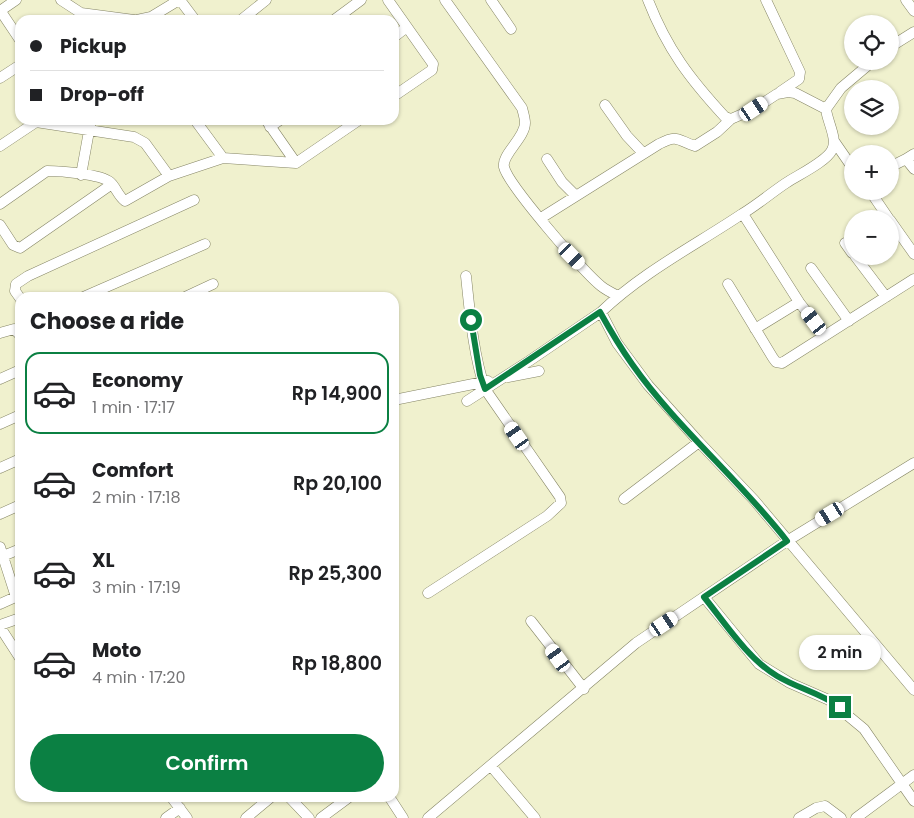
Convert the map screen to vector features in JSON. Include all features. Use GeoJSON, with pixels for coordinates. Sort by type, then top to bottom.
{"type":"FeatureCollection","features":[{"type":"Feature","properties":{"kind":"street"},"geometry":{"type":"LineString","coordinates":[[15,33],[0,11],[16,0]]}},
{"type":"Feature","properties":{"kind":"street"},"geometry":{"type":"LineString","coordinates":[[62,0],[81,13],[96,15]]}},
{"type":"Feature","properties":{"kind":"street"},"geometry":{"type":"LineString","coordinates":[[154,15],[180,0],[191,15]]}},
{"type":"Feature","properties":{"kind":"street"},"geometry":{"type":"LineString","coordinates":[[247,15],[266,0]]}},
{"type":"Feature","properties":{"kind":"street"},"geometry":{"type":"LineString","coordinates":[[341,15],[361,0]]}},
{"type":"Feature","properties":{"kind":"street"},"geometry":{"type":"LineString","coordinates":[[388,0],[399,15]]}},
{"type":"Feature","properties":{"kind":"street"},"geometry":{"type":"LineString","coordinates":[[445,0],[522,108],[525,123],[518,141],[504,161],[504,166],[529,205],[558,240],[596,281],[618,296]]}},
{"type":"Feature","properties":{"kind":"street"},"geometry":{"type":"LineString","coordinates":[[491,0],[511,29]]}},
{"type":"Feature","properties":{"kind":"street"},"geometry":{"type":"LineString","coordinates":[[648,0],[677,59],[696,85],[725,117],[731,119]]}},
{"type":"Feature","properties":{"kind":"street"},"geometry":{"type":"LineString","coordinates":[[541,218],[643,154],[674,138],[682,139],[695,146],[717,132],[731,119],[754,109],[799,79],[800,72],[766,0]]}},
{"type":"Feature","properties":{"kind":"street"},"geometry":{"type":"LineString","coordinates":[[906,0],[914,11]]}},
{"type":"Feature","properties":{"kind":"street"},"geometry":{"type":"LineString","coordinates":[[399,16],[433,64],[433,67],[399,92]]}},
{"type":"Feature","properties":{"kind":"street"},"geometry":{"type":"LineString","coordinates":[[399,33],[407,27]]}},
{"type":"Feature","properties":{"kind":"street"},"geometry":{"type":"LineString","coordinates":[[899,41],[914,32]]}},
{"type":"Feature","properties":{"kind":"street"},"geometry":{"type":"LineString","coordinates":[[0,78],[15,68]]}},
{"type":"Feature","properties":{"kind":"street"},"geometry":{"type":"LineString","coordinates":[[826,109],[841,88],[862,70]]}},
{"type":"Feature","properties":{"kind":"street"},"geometry":{"type":"LineString","coordinates":[[466,401],[600,312],[618,296],[676,255],[743,214],[785,183],[824,159],[833,150],[834,142],[826,109],[795,93],[777,94]]}},
{"type":"Feature","properties":{"kind":"street"},"geometry":{"type":"LineString","coordinates":[[605,105],[627,136],[643,154]]}},
{"type":"Feature","properties":{"kind":"street"},"geometry":{"type":"LineString","coordinates":[[0,146],[32,125]]}},
{"type":"Feature","properties":{"kind":"street"},"geometry":{"type":"LineString","coordinates":[[81,175],[90,125],[145,143],[169,176]]}},
{"type":"Feature","properties":{"kind":"street"},"geometry":{"type":"LineString","coordinates":[[200,125],[223,158]]}},
{"type":"Feature","properties":{"kind":"street"},"geometry":{"type":"LineString","coordinates":[[269,125],[296,163]]}},
{"type":"Feature","properties":{"kind":"street"},"geometry":{"type":"LineString","coordinates":[[0,204],[47,171],[106,180],[112,184],[124,201],[169,176],[223,158],[296,163],[352,125]]}},
{"type":"Feature","properties":{"kind":"street"},"geometry":{"type":"LineString","coordinates":[[834,142],[844,156]]}},
{"type":"Feature","properties":{"kind":"street"},"geometry":{"type":"LineString","coordinates":[[899,162],[910,156],[914,169]]}},
{"type":"Feature","properties":{"kind":"street"},"geometry":{"type":"LineString","coordinates":[[547,159],[562,182],[576,196]]}},
{"type":"Feature","properties":{"kind":"street"},"geometry":{"type":"LineString","coordinates":[[0,225],[13,245],[20,248],[112,184]]}},
{"type":"Feature","properties":{"kind":"street"},"geometry":{"type":"LineString","coordinates":[[16,292],[16,284],[28,276],[194,200]]}},
{"type":"Feature","properties":{"kind":"street"},"geometry":{"type":"LineString","coordinates":[[743,214],[799,302],[825,336]]}},
{"type":"Feature","properties":{"kind":"street"},"geometry":{"type":"LineString","coordinates":[[899,228],[910,240],[914,254]]}},
{"type":"Feature","properties":{"kind":"street"},"geometry":{"type":"LineString","coordinates":[[95,292],[205,244]]}},
{"type":"Feature","properties":{"kind":"street"},"geometry":{"type":"LineString","coordinates":[[862,265],[886,297]]}},
{"type":"Feature","properties":{"kind":"street"},"geometry":{"type":"LineString","coordinates":[[811,268],[849,321]]}},
{"type":"Feature","properties":{"kind":"street"},"geometry":{"type":"LineString","coordinates":[[428,593],[547,516],[561,503],[560,497],[485,389],[480,375],[466,276]]}},
{"type":"Feature","properties":{"kind":"street"},"geometry":{"type":"LineString","coordinates":[[728,284],[773,358],[776,362],[782,363],[914,279]]}},
{"type":"Feature","properties":{"kind":"street"},"geometry":{"type":"LineString","coordinates":[[196,292],[213,284]]}},
{"type":"Feature","properties":{"kind":"street"},"geometry":{"type":"LineString","coordinates":[[755,329],[799,302]]}},
{"type":"Feature","properties":{"kind":"street"},"geometry":{"type":"LineString","coordinates":[[600,312],[632,365],[699,442],[754,500],[914,690]]}},
{"type":"Feature","properties":{"kind":"street"},"geometry":{"type":"LineString","coordinates":[[0,333],[15,330]]}},
{"type":"Feature","properties":{"kind":"street"},"geometry":{"type":"LineString","coordinates":[[399,399],[540,371]]}},
{"type":"Feature","properties":{"kind":"street"},"geometry":{"type":"LineString","coordinates":[[0,379],[15,372]]}},
{"type":"Feature","properties":{"kind":"street"},"geometry":{"type":"LineString","coordinates":[[0,424],[15,417]]}},
{"type":"Feature","properties":{"kind":"street"},"geometry":{"type":"LineString","coordinates":[[624,499],[699,442]]}},
{"type":"Feature","properties":{"kind":"street"},"geometry":{"type":"LineString","coordinates":[[0,468],[15,461]]}},
{"type":"Feature","properties":{"kind":"street"},"geometry":{"type":"LineString","coordinates":[[428,818],[584,689],[636,643],[787,541],[914,463]]}},
{"type":"Feature","properties":{"kind":"street"},"geometry":{"type":"LineString","coordinates":[[0,514],[15,507]]}},
{"type":"Feature","properties":{"kind":"street"},"geometry":{"type":"LineString","coordinates":[[15,550],[1,552],[15,588]]}},
{"type":"Feature","properties":{"kind":"street"},"geometry":{"type":"LineString","coordinates":[[0,604],[15,597]]}},
{"type":"Feature","properties":{"kind":"street"},"geometry":{"type":"LineString","coordinates":[[704,597],[759,664],[790,683],[829,700],[864,729],[914,801]]}},
{"type":"Feature","properties":{"kind":"street"},"geometry":{"type":"LineString","coordinates":[[15,620],[0,626],[15,650]]}},
{"type":"Feature","properties":{"kind":"street"},"geometry":{"type":"LineString","coordinates":[[531,621],[584,689]]}},
{"type":"Feature","properties":{"kind":"street"},"geometry":{"type":"LineString","coordinates":[[492,766],[535,818]]}},
{"type":"Feature","properties":{"kind":"street"},"geometry":{"type":"LineString","coordinates":[[856,818],[914,775]]}},
{"type":"Feature","properties":{"kind":"street"},"geometry":{"type":"LineString","coordinates":[[175,802],[187,818]]}},
{"type":"Feature","properties":{"kind":"street"},"geometry":{"type":"LineString","coordinates":[[246,818],[265,802]]}},
{"type":"Feature","properties":{"kind":"street"},"geometry":{"type":"LineString","coordinates":[[294,802],[310,818]]}},
{"type":"Feature","properties":{"kind":"street"},"geometry":{"type":"LineString","coordinates":[[321,818],[343,802]]}},
{"type":"Feature","properties":{"kind":"street"},"geometry":{"type":"LineString","coordinates":[[393,802],[403,818]]}},
{"type":"Feature","properties":{"kind":"street"},"geometry":{"type":"LineString","coordinates":[[799,818],[816,808],[825,806],[841,818]]}},
{"type":"Feature","properties":{"kind":"street"},"geometry":{"type":"LineString","coordinates":[[166,818],[180,808]]}},
{"type":"Feature","properties":{"kind":"route"},"geometry":{"type":"LineString","coordinates":[[471,320],[480,375],[485,389],[529,362],[600,312],[632,365],[648,385],[668,409],[754,500],[787,541],[704,597],[759,664],[776,676],[829,700],[840,707]]}}]}
